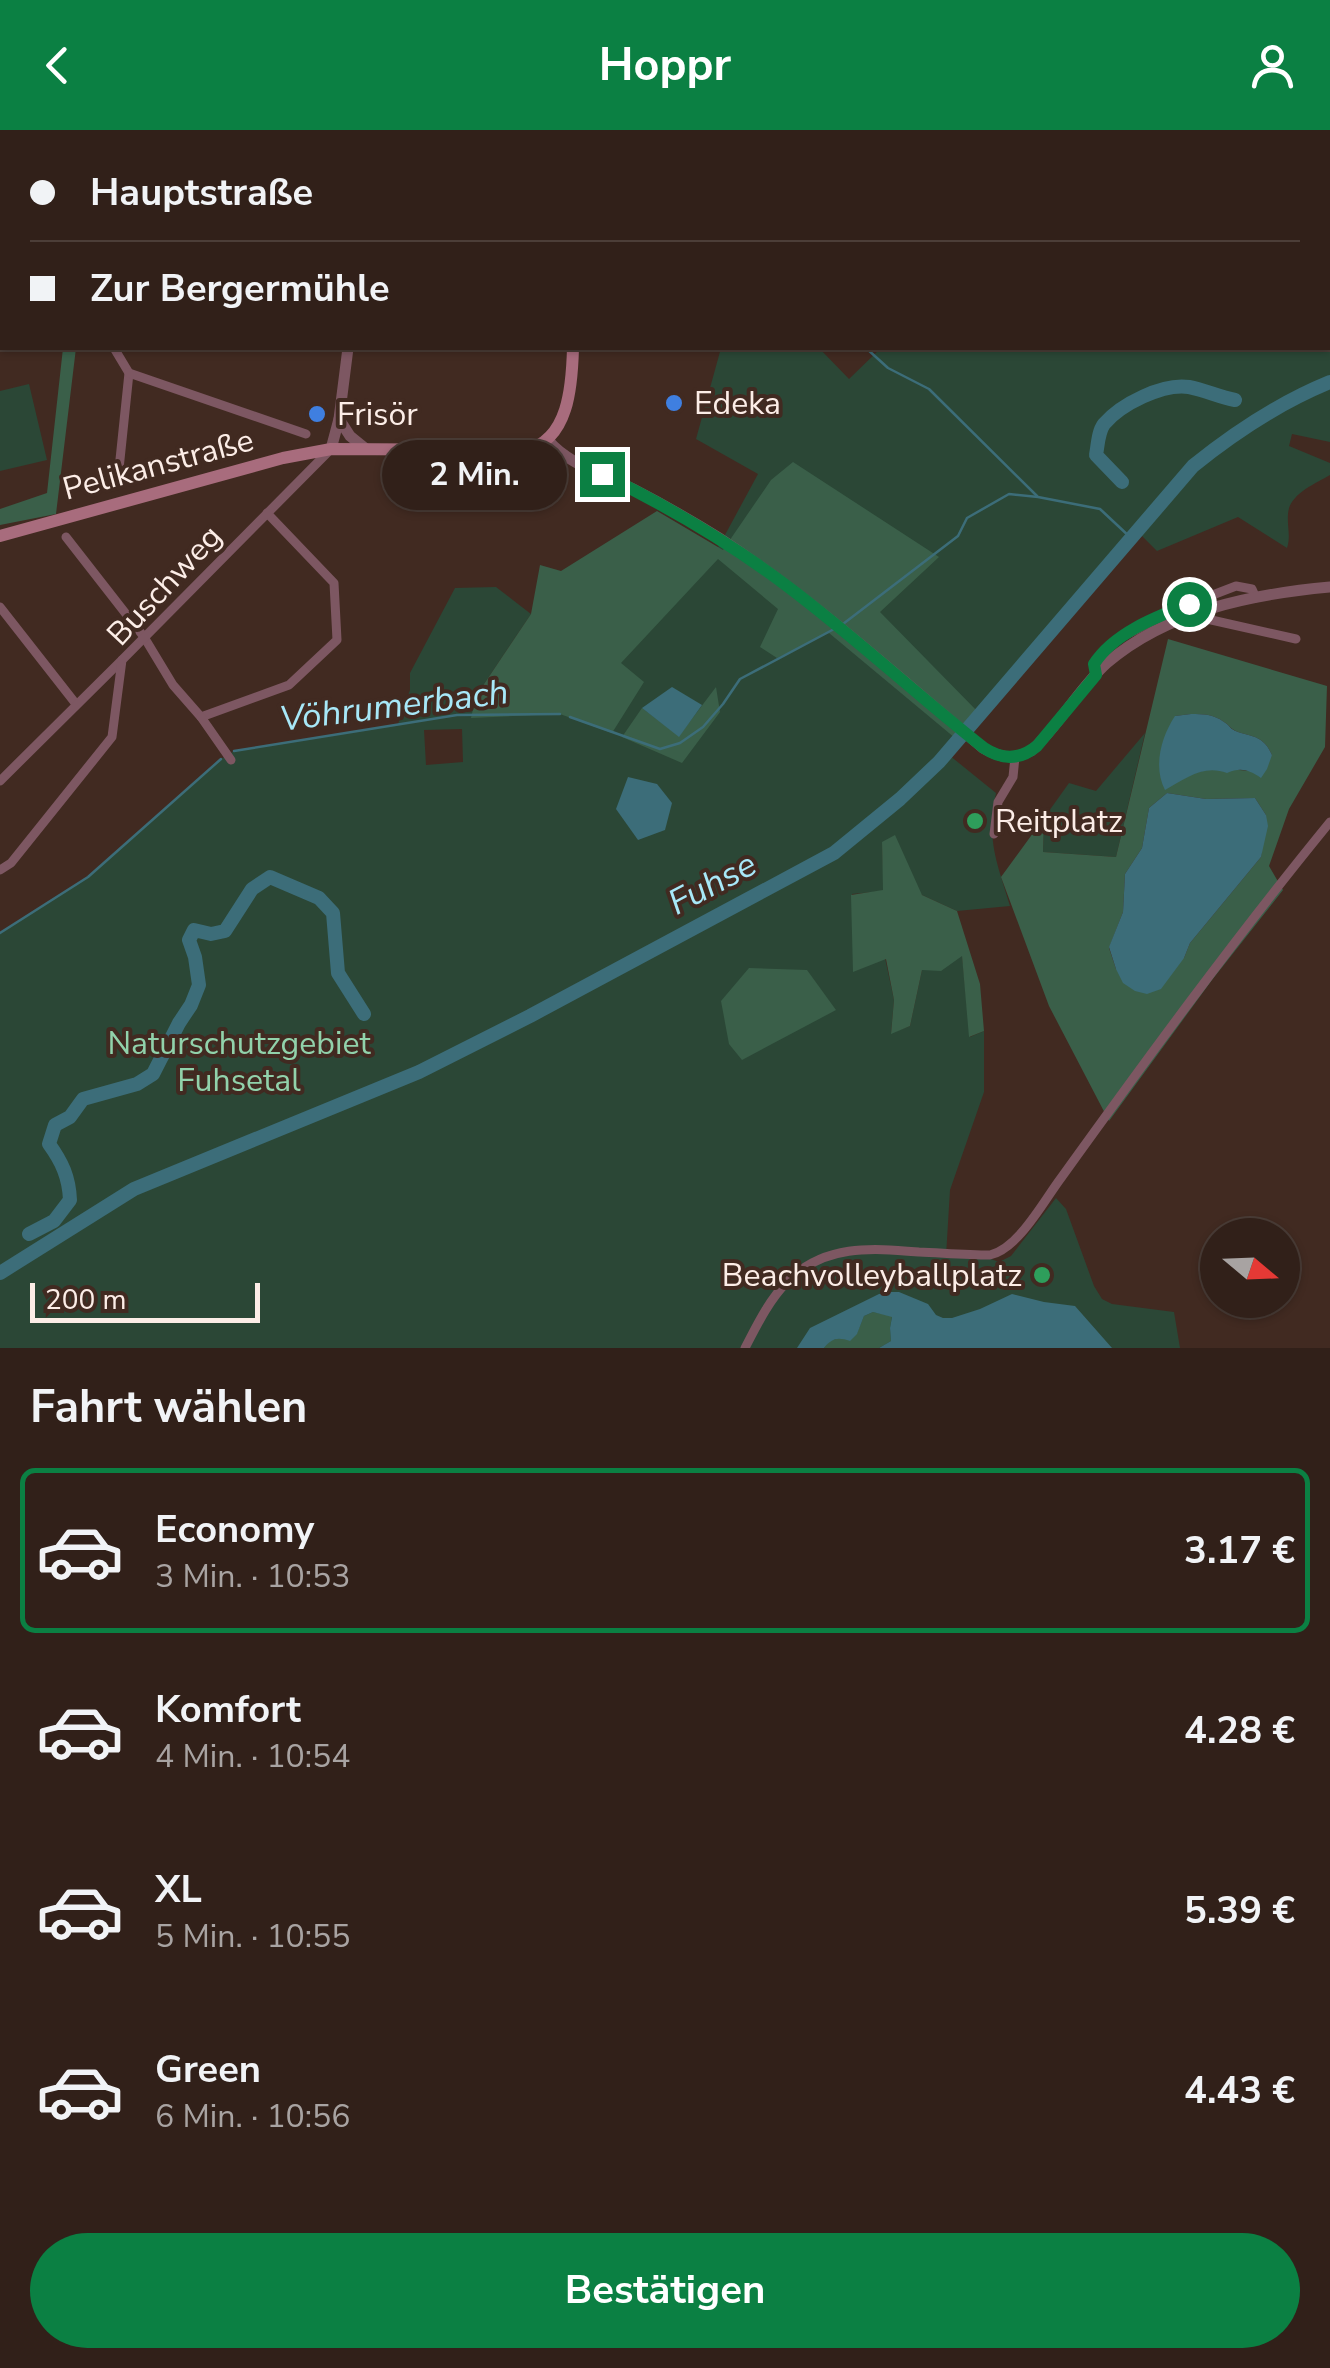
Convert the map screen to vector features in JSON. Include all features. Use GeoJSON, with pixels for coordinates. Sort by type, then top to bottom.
{"type":"FeatureCollection","features":[{"type":"Feature","properties":{"kind":"main road"},"geometry":{"type":"LineString","coordinates":[[548,440],[569,397],[572,350]]}},
{"type":"Feature","properties":{"kind":"main road","name":"Pelikanstraße"},"geometry":{"type":"LineString","coordinates":[[0,536],[283,458],[331,449],[524,450],[548,440]]}},
{"type":"Feature","properties":{"kind":"street"},"geometry":{"type":"LineString","coordinates":[[115,350],[129,373],[120,469]]}},
{"type":"Feature","properties":{"kind":"street"},"geometry":{"type":"LineString","coordinates":[[331,449],[339,419],[344,350]]}},
{"type":"Feature","properties":{"kind":"street"},"geometry":{"type":"LineString","coordinates":[[129,373],[306,434]]}},
{"type":"Feature","properties":{"kind":"street"},"geometry":{"type":"LineString","coordinates":[[339,419],[350,436],[366,448]]}},
{"type":"Feature","properties":{"kind":"street"},"geometry":{"type":"LineString","coordinates":[[548,440],[558,453],[714,535],[784,584],[995,754],[1015,757],[1032,751],[1096,675],[1132,645],[1173,623],[1256,598],[1330,587]]}},
{"type":"Feature","properties":{"kind":"street","name":"Buschweg"},"geometry":{"type":"LineString","coordinates":[[0,870],[11,863],[112,737],[122,660],[331,449]]}},
{"type":"Feature","properties":{"kind":"street"},"geometry":{"type":"LineString","coordinates":[[201,718],[289,684],[337,640],[334,584],[267,513]]}},
{"type":"Feature","properties":{"kind":"street"},"geometry":{"type":"LineString","coordinates":[[66,538],[144,637],[173,684],[230,760]]}},
{"type":"Feature","properties":{"kind":"street"},"geometry":{"type":"LineString","coordinates":[[1096,675],[1094,664],[1110,646],[1170,611],[1236,586],[1252,589],[1256,598]]}},
{"type":"Feature","properties":{"kind":"street"},"geometry":{"type":"LineString","coordinates":[[0,607],[76,704]]}},
{"type":"Feature","properties":{"kind":"street"},"geometry":{"type":"LineString","coordinates":[[1200,612],[1208,619],[1296,639]]}},
{"type":"Feature","properties":{"kind":"street"},"geometry":{"type":"LineString","coordinates":[[2,776],[122,660]]}},
{"type":"Feature","properties":{"kind":"street"},"geometry":{"type":"LineString","coordinates":[[994,834],[998,802],[1012,777],[1015,757]]}},
{"type":"Feature","properties":{"kind":"street"},"geometry":{"type":"LineString","coordinates":[[745,1348],[788,1281],[838,1252],[874,1248],[990,1256],[1006,1249],[1329,823]]}},
{"type":"Feature","properties":{"kind":"green space"},"geometry":{"type":"Polygon","coordinates":[[[63,350],[76,350],[56,514],[0,525],[0,509],[47,493],[63,350]]]}},
{"type":"Feature","properties":{"kind":"green space","name":"Naturschutzgebiet Fuhsetal"},"geometry":{"type":"Polygon","coordinates":[[[720,350],[821,350],[849,379],[879,350],[1330,350],[1330,442],[1292,434],[1289,446],[1330,463],[1330,475],[1304,490],[1289,507],[1287,548],[1238,517],[1157,551],[1135,529],[978,712],[975,709],[921,777],[828,854],[835,854],[925,782],[949,755],[996,793],[993,838],[1010,906],[957,911],[922,895],[882,843],[884,891],[852,894],[854,971],[885,958],[894,1000],[891,1033],[910,1026],[922,970],[962,955],[970,1037],[984,1031],[984,1092],[950,1190],[946,1256],[999,1262],[1011,1256],[1056,1198],[1066,1209],[1102,1299],[1112,1304],[1174,1312],[1180,1348],[0,1348],[0,933],[88,877],[234,751],[398,724],[410,690],[410,673],[455,588],[496,587],[531,614],[476,696],[653,617],[719,546],[758,474],[696,439],[720,350]],[[462,729],[424,730],[426,765],[463,762],[462,729]]]}},
{"type":"Feature","properties":{"kind":"green space"},"geometry":{"type":"Polygon","coordinates":[[[29,384],[47,460],[0,471],[0,391],[29,384]]]}},
{"type":"Feature","properties":{"kind":"green space"},"geometry":{"type":"Polygon","coordinates":[[[793,462],[939,557],[880,612],[978,712],[955,738],[829,633],[777,658],[760,647],[778,609],[718,559],[621,663],[644,682],[612,733],[560,714],[471,718],[476,696],[531,614],[540,565],[561,571],[657,511],[723,550],[771,480],[793,462]]]}},
{"type":"Feature","properties":{"kind":"green space"},"geometry":{"type":"Polygon","coordinates":[[[1168,639],[1327,686],[1325,747],[1289,809],[1269,866],[1283,890],[1109,1121],[1049,1006],[1001,877],[1044,818],[1043,852],[1116,857],[1168,639]],[[1191,714],[1175,716],[1194,773],[1215,768],[1251,771],[1272,755],[1258,739],[1235,731],[1220,719],[1191,714]],[[1167,793],[1149,808],[1142,848],[1125,874],[1123,912],[1109,948],[1116,969],[1184,958],[1190,943],[1261,857],[1266,815],[1255,798],[1206,799],[1167,793]]]}},
{"type":"Feature","properties":{"kind":"green space"},"geometry":{"type":"Polygon","coordinates":[[[716,687],[720,712],[682,763],[622,737],[642,708],[679,736],[716,687]]]}},
{"type":"Feature","properties":{"kind":"green space"},"geometry":{"type":"Polygon","coordinates":[[[1145,733],[1116,857],[1043,852],[1044,818],[1069,783],[1096,791],[1145,733]]]}},
{"type":"Feature","properties":{"kind":"green space"},"geometry":{"type":"Polygon","coordinates":[[[895,835],[922,895],[957,911],[980,984],[984,1031],[969,1037],[962,956],[941,971],[922,970],[910,1026],[891,1034],[894,1000],[886,959],[853,972],[851,895],[883,890],[882,842],[895,835]]]}},
{"type":"Feature","properties":{"kind":"green space"},"geometry":{"type":"Polygon","coordinates":[[[749,968],[807,970],[836,1010],[742,1060],[729,1044],[721,1001],[749,968]]]}},
{"type":"Feature","properties":{"kind":"green space"},"geometry":{"type":"Polygon","coordinates":[[[873,1312],[892,1316],[891,1341],[879,1348],[824,1348],[829,1341],[857,1333],[864,1316],[873,1312]]]}},
{"type":"Feature","properties":{"kind":"water"},"geometry":{"type":"Polygon","coordinates":[[[672,687],[702,705],[679,737],[642,708],[672,687]]]}},
{"type":"Feature","properties":{"kind":"water"},"geometry":{"type":"Polygon","coordinates":[[[1175,716],[1216,717],[1235,731],[1262,741],[1272,755],[1261,778],[1245,770],[1211,770],[1165,790],[1159,762],[1166,733],[1175,716]]]}},
{"type":"Feature","properties":{"kind":"water"},"geometry":{"type":"Polygon","coordinates":[[[628,777],[657,784],[672,803],[665,830],[638,840],[616,809],[628,777]]]}},
{"type":"Feature","properties":{"kind":"water"},"geometry":{"type":"Polygon","coordinates":[[[1167,793],[1206,799],[1255,798],[1268,826],[1261,857],[1190,943],[1161,989],[1147,994],[1123,983],[1109,947],[1123,912],[1125,874],[1142,848],[1149,808],[1167,793]]]}},
{"type":"Feature","properties":{"kind":"water"},"geometry":{"type":"Polygon","coordinates":[[[889,1292],[928,1304],[943,1318],[980,1309],[1012,1294],[1075,1306],[1112,1348],[879,1348],[891,1341],[892,1317],[873,1312],[864,1316],[850,1341],[833,1340],[824,1348],[797,1348],[810,1328],[889,1292]]]}},
{"type":"Feature","properties":{"kind":"waterway"},"geometry":{"type":"LineString","coordinates":[[868,350],[888,368],[929,389],[1037,496]]}},
{"type":"Feature","properties":{"kind":"waterway","name":"Fuhse"},"geometry":{"type":"LineString","coordinates":[[0,1273],[134,1189],[419,1072],[834,853],[939,762],[1193,466],[1259,419],[1330,382]]}},
{"type":"Feature","properties":{"kind":"waterway"},"geometry":{"type":"LineString","coordinates":[[1122,482],[1096,455],[1102,427],[1121,409],[1143,396],[1179,387],[1235,400]]}},
{"type":"Feature","properties":{"kind":"waterway","name":"Vöhrumerbach"},"geometry":{"type":"LineString","coordinates":[[843,624],[958,536],[967,518],[1009,494],[1100,509],[1131,538]]}},
{"type":"Feature","properties":{"kind":"waterway","name":"Vöhrumerbach"},"geometry":{"type":"LineString","coordinates":[[570,717],[660,749],[680,743],[703,727],[740,679],[836,628]]}},
{"type":"Feature","properties":{"kind":"waterway","name":"Vöhrumerbach"},"geometry":{"type":"LineString","coordinates":[[234,751],[457,715],[560,714]]}},
{"type":"Feature","properties":{"kind":"waterway","name":"Vöhrumerbach"},"geometry":{"type":"LineString","coordinates":[[0,933],[88,877],[221,759]]}},
{"type":"Feature","properties":{"kind":"waterway"},"geometry":{"type":"LineString","coordinates":[[29,1234],[54,1221],[70,1200],[64,1170],[49,1144],[55,1125],[70,1117],[83,1099],[137,1084],[153,1074],[199,985],[189,940],[194,930],[211,934],[225,931],[252,889],[270,877],[319,898],[333,913],[338,973],[364,1014]]}},
{"type":"Feature","properties":{"kind":"place","name":"Edeka"},"geometry":{"type":"Point","coordinates":[674,403]}},
{"type":"Feature","properties":{"kind":"place","name":"Frisör"},"geometry":{"type":"Point","coordinates":[317,414]}},
{"type":"Feature","properties":{"kind":"place","name":"Reitplatz"},"geometry":{"type":"Point","coordinates":[975,821]}},
{"type":"Feature","properties":{"kind":"place","name":"Beachvolleyballplatz"},"geometry":{"type":"Point","coordinates":[1042,1275]}},
{"type":"Feature","properties":{"kind":"route"},"geometry":{"type":"LineString","coordinates":[[602,474],[714,535],[755,563],[828,618],[984,748],[1002,757],[1015,757],[1037,746],[1096,675],[1094,664],[1110,646],[1131,631],[1189,604]]}}]}
